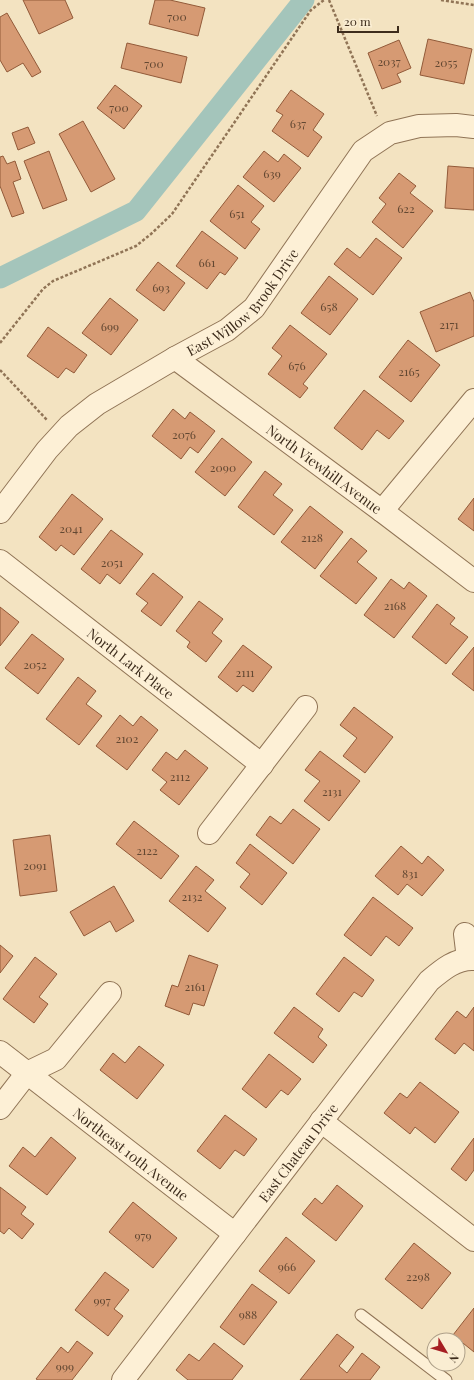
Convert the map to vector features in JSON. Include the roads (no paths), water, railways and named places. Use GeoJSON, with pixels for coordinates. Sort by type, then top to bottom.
{"type":"FeatureCollection","features":[{"type":"Feature","properties":{"kind":"street","name":"East Willow Brook Drive"},"geometry":{"type":"LineString","coordinates":[[0,512],[47,450],[69,426],[97,404],[175,358],[227,330],[254,308],[363,151],[388,135],[420,126],[456,125],[474,127]]}},
{"type":"Feature","properties":{"kind":"street","name":"North Viewhill Avenue"},"geometry":{"type":"LineString","coordinates":[[175,358],[382,511],[474,582]]}},
{"type":"Feature","properties":{"kind":"street"},"geometry":{"type":"LineString","coordinates":[[382,511],[474,400]]}},
{"type":"Feature","properties":{"kind":"street","name":"North Lark Place"},"geometry":{"type":"LineString","coordinates":[[0,561],[262,765]]}},
{"type":"Feature","properties":{"kind":"street"},"geometry":{"type":"LineString","coordinates":[[209,833],[306,707]]}},
{"type":"Feature","properties":{"kind":"street","name":"East Chateau Drive"},"geometry":{"type":"LineString","coordinates":[[123,1380],[429,981],[446,966],[471,959],[465,934]]}},
{"type":"Feature","properties":{"kind":"street"},"geometry":{"type":"LineString","coordinates":[[0,1108],[27,1073],[56,1059],[110,993]]}},
{"type":"Feature","properties":{"kind":"street","name":"Northeast 10th Avenue"},"geometry":{"type":"LineString","coordinates":[[0,1052],[235,1234]]}},
{"type":"Feature","properties":{"kind":"street"},"geometry":{"type":"LineString","coordinates":[[321,1121],[474,1240]]}},
{"type":"Feature","properties":{"kind":"lane"},"geometry":{"type":"LineString","coordinates":[[361,1315],[446,1380]]}},
{"type":"Feature","properties":{"kind":"waterway"},"geometry":{"type":"LineString","coordinates":[[0,278],[136,211],[304,0]]}}]}
